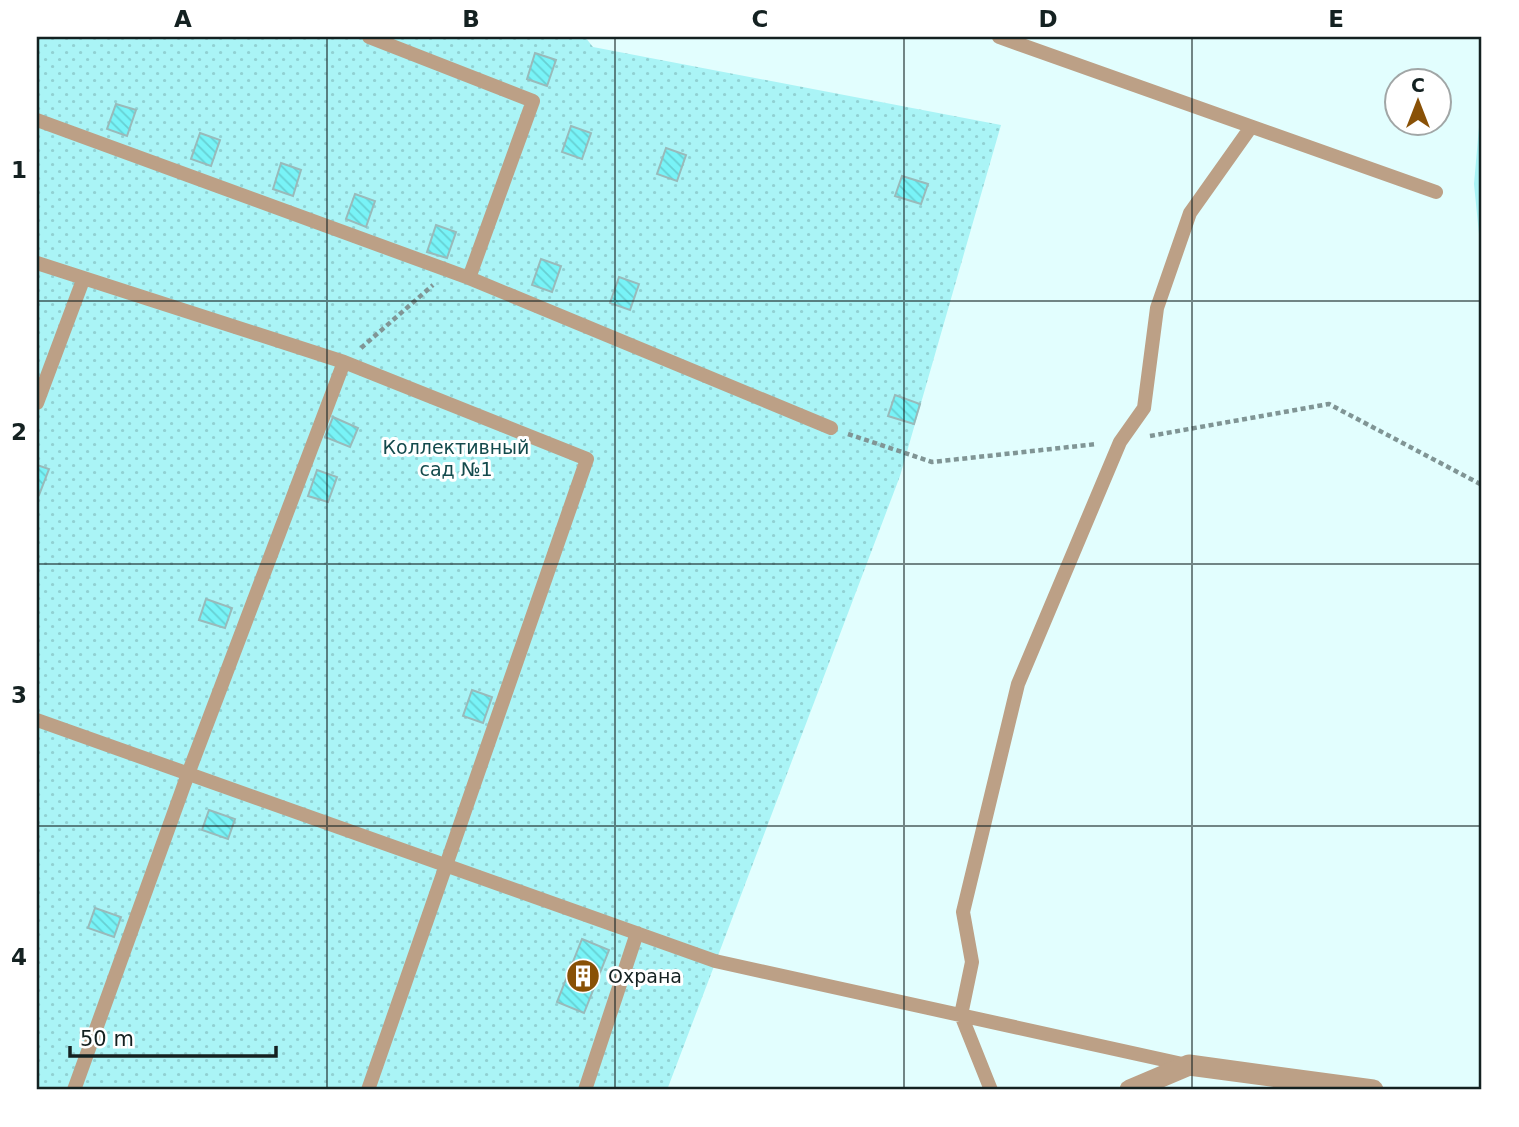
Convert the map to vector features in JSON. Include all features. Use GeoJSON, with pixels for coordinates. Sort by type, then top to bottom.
{"type":"FeatureCollection","features":[{"type":"Feature","properties":{"kind":"street"},"geometry":{"type":"LineString","coordinates":[[1130,1090],[1189,1065],[1373,1090]]}},
{"type":"Feature","properties":{"kind":"lane"},"geometry":{"type":"LineString","coordinates":[[369,37],[533,101],[469,278]]}},
{"type":"Feature","properties":{"kind":"lane"},"geometry":{"type":"LineString","coordinates":[[999,37],[1436,192]]}},
{"type":"Feature","properties":{"kind":"lane"},"geometry":{"type":"LineString","coordinates":[[37,120],[469,278],[831,428]]}},
{"type":"Feature","properties":{"kind":"lane"},"geometry":{"type":"LineString","coordinates":[[991,1090],[961,1015],[972,962],[963,912],[1018,684],[1120,442],[1144,408],[1157,308],[1190,214],[1251,127]]}},
{"type":"Feature","properties":{"kind":"lane"},"geometry":{"type":"LineString","coordinates":[[37,263],[344,362],[587,459],[368,1090]]}},
{"type":"Feature","properties":{"kind":"lane"},"geometry":{"type":"LineString","coordinates":[[37,403],[83,280]]}},
{"type":"Feature","properties":{"kind":"lane"},"geometry":{"type":"LineString","coordinates":[[74,1090],[188,774],[344,362]]}},
{"type":"Feature","properties":{"kind":"lane"},"geometry":{"type":"LineString","coordinates":[[37,720],[715,961],[1189,1065]]}},
{"type":"Feature","properties":{"kind":"lane"},"geometry":{"type":"LineString","coordinates":[[585,1090],[637,933]]}},
{"type":"Feature","properties":{"kind":"path"},"geometry":{"type":"LineString","coordinates":[[344,362],[450,271]]}},
{"type":"Feature","properties":{"kind":"path"},"geometry":{"type":"LineString","coordinates":[[831,428],[932,461],[1120,442],[1329,404],[1482,485]]}},
{"type":"Feature","properties":{"kind":"green space","name":"Коллективный сад №1"},"geometry":{"type":"Polygon","coordinates":[[[37,37],[585,37],[593,47],[1001,125],[900,476],[667,1090],[37,1090],[37,37]]]}},
{"type":"Feature","properties":{"kind":"green space"},"geometry":{"type":"Polygon","coordinates":[[[1482,93],[1482,264],[1474,184],[1482,93]]]}},
{"type":"Feature","properties":{"kind":"building"},"geometry":{"type":"Polygon","coordinates":[[[535,53],[556,60],[547,86],[527,79],[535,53]]]}},
{"type":"Feature","properties":{"kind":"building"},"geometry":{"type":"Polygon","coordinates":[[[116,104],[136,110],[127,136],[107,129],[116,104]]]}},
{"type":"Feature","properties":{"kind":"building"},"geometry":{"type":"Polygon","coordinates":[[[571,126],[591,133],[582,159],[562,152],[571,126]]]}},
{"type":"Feature","properties":{"kind":"building"},"geometry":{"type":"Polygon","coordinates":[[[200,133],[220,140],[211,166],[191,159],[200,133]]]}},
{"type":"Feature","properties":{"kind":"building"},"geometry":{"type":"Polygon","coordinates":[[[666,148],[686,155],[677,181],[657,174],[666,148]]]}},
{"type":"Feature","properties":{"kind":"building"},"geometry":{"type":"Polygon","coordinates":[[[281,163],[301,170],[293,196],[273,189],[281,163]]]}},
{"type":"Feature","properties":{"kind":"building"},"geometry":{"type":"Polygon","coordinates":[[[902,176],[928,184],[921,204],[895,196],[902,176]]]}},
{"type":"Feature","properties":{"kind":"building"},"geometry":{"type":"Polygon","coordinates":[[[355,194],[375,201],[366,227],[346,219],[355,194]]]}},
{"type":"Feature","properties":{"kind":"building"},"geometry":{"type":"Polygon","coordinates":[[[436,225],[456,232],[447,258],[427,252],[436,225]]]}},
{"type":"Feature","properties":{"kind":"building"},"geometry":{"type":"Polygon","coordinates":[[[541,259],[561,266],[552,292],[532,285],[541,259]]]}},
{"type":"Feature","properties":{"kind":"building"},"geometry":{"type":"Polygon","coordinates":[[[619,277],[639,284],[630,310],[610,303],[619,277]]]}},
{"type":"Feature","properties":{"kind":"building"},"geometry":{"type":"Polygon","coordinates":[[[895,395],[920,404],[914,424],[888,416],[895,395]]]}},
{"type":"Feature","properties":{"kind":"building"},"geometry":{"type":"Polygon","coordinates":[[[333,417],[358,428],[350,447],[325,437],[333,417]]]}},
{"type":"Feature","properties":{"kind":"building"},"geometry":{"type":"Polygon","coordinates":[[[37,465],[49,469],[39,495],[37,494],[37,465]]]}},
{"type":"Feature","properties":{"kind":"building"},"geometry":{"type":"Polygon","coordinates":[[[317,470],[337,477],[328,502],[308,496],[317,470]]]}},
{"type":"Feature","properties":{"kind":"building"},"geometry":{"type":"Polygon","coordinates":[[[206,599],[232,608],[225,628],[199,620],[206,599]]]}},
{"type":"Feature","properties":{"kind":"building"},"geometry":{"type":"Polygon","coordinates":[[[472,690],[492,697],[483,723],[463,716],[472,690]]]}},
{"type":"Feature","properties":{"kind":"building"},"geometry":{"type":"Polygon","coordinates":[[[209,810],[235,819],[228,839],[202,830],[209,810]]]}},
{"type":"Feature","properties":{"kind":"building"},"geometry":{"type":"Polygon","coordinates":[[[95,908],[121,917],[114,937],[88,928],[95,908]]]}},
{"type":"Feature","properties":{"kind":"building","name":"Охрана"},"geometry":{"type":"Polygon","coordinates":[[[582,939],[609,950],[584,1013],[557,1002],[582,939]]]}},
{"type":"Feature","properties":{"kind":"place","name":"Охрана"},"geometry":{"type":"Point","coordinates":[583,976]}}]}
